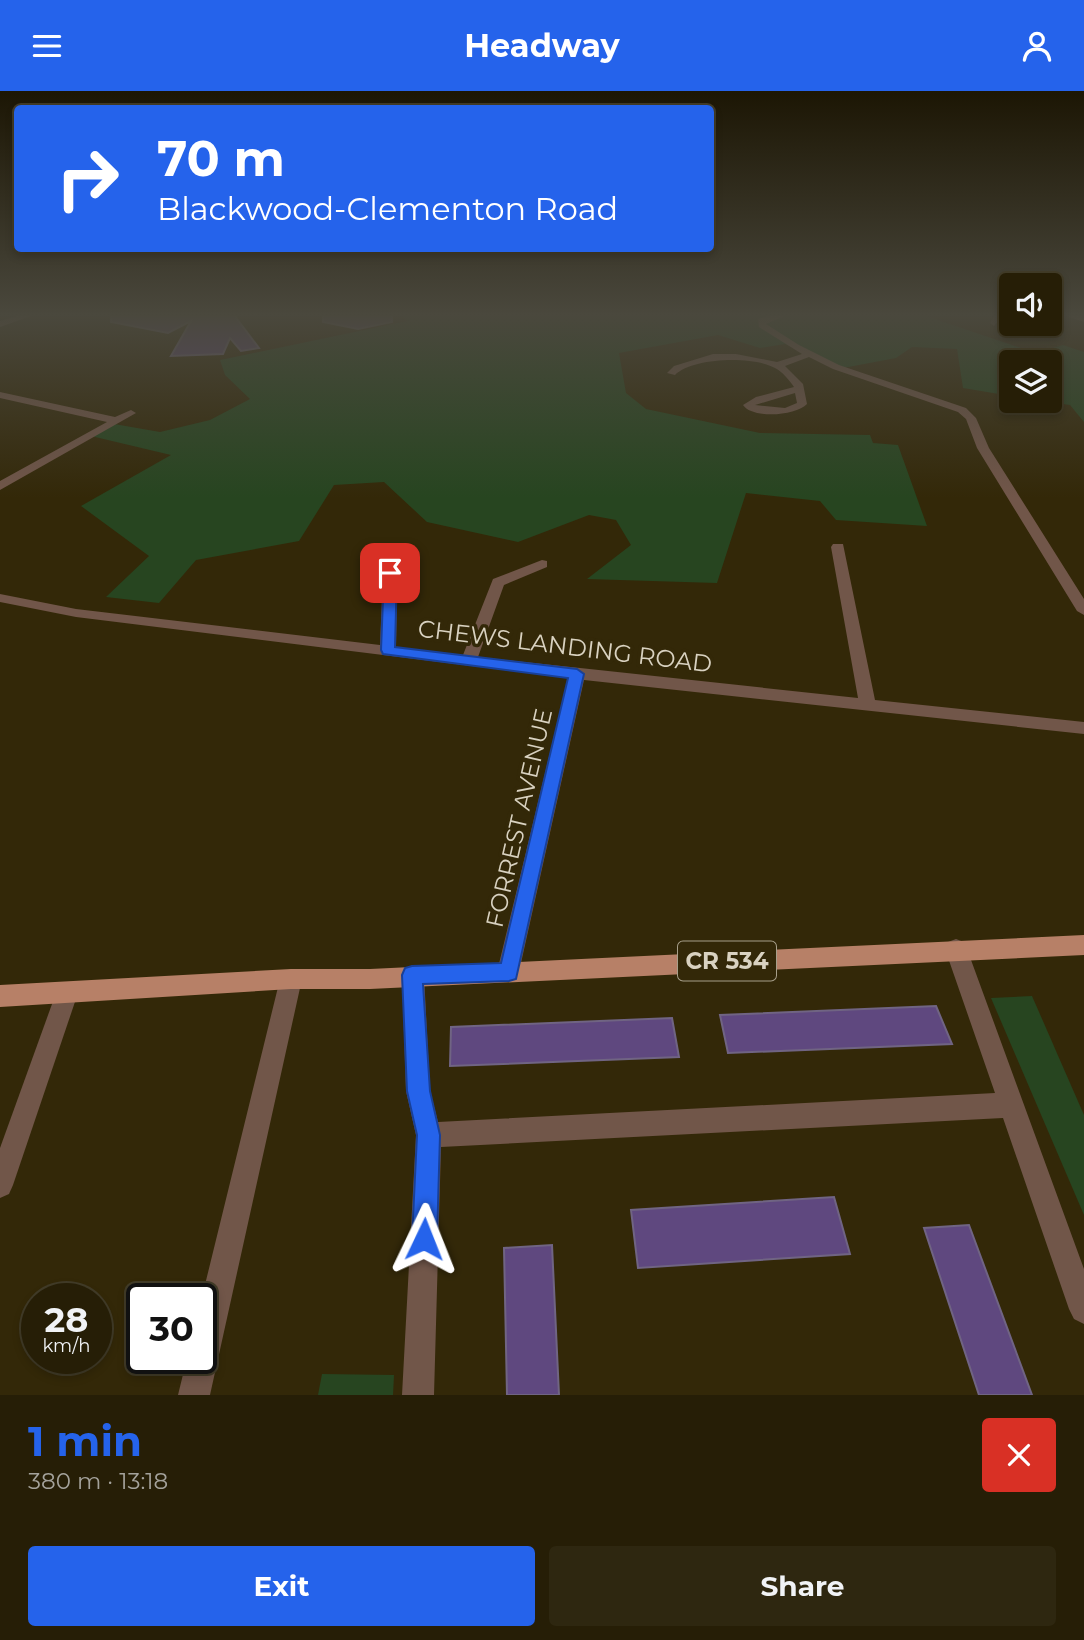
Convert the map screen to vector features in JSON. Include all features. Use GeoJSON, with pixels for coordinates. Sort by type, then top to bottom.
{"type":"FeatureCollection","features":[{"type":"Feature","properties":{"kind":"main road","name":"CR 534"},"geometry":{"type":"LineString","coordinates":[[0,996],[292,979],[370,979],[1084,945]]}},
{"type":"Feature","properties":{"kind":"street"},"geometry":{"type":"LineString","coordinates":[[791,376],[799,389]]}},
{"type":"Feature","properties":{"kind":"street"},"geometry":{"type":"LineString","coordinates":[[862,376],[962,410],[971,418],[982,446],[1084,611]]}},
{"type":"Feature","properties":{"kind":"street"},"geometry":{"type":"LineString","coordinates":[[3,397],[117,421]]}},
{"type":"Feature","properties":{"kind":"street"},"geometry":{"type":"LineString","coordinates":[[0,486],[131,413]]}},
{"type":"Feature","properties":{"kind":"street"},"geometry":{"type":"LineString","coordinates":[[388,650],[391,548]]}},
{"type":"Feature","properties":{"kind":"street"},"geometry":{"type":"LineString","coordinates":[[838,548],[868,705]]}},
{"type":"Feature","properties":{"kind":"street"},"geometry":{"type":"LineString","coordinates":[[469,660],[498,582],[542,564]]}},
{"type":"Feature","properties":{"kind":"street","name":"CHEWS LANDING ROAD"},"geometry":{"type":"LineString","coordinates":[[0,598],[76,613],[577,674],[1084,729]]}},
{"type":"Feature","properties":{"kind":"street","name":"FORREST AVENUE"},"geometry":{"type":"LineString","coordinates":[[509,972],[577,674]]}},
{"type":"Feature","properties":{"kind":"street"},"geometry":{"type":"LineString","coordinates":[[956,949],[1084,1309]]}},
{"type":"Feature","properties":{"kind":"street"},"geometry":{"type":"LineString","coordinates":[[412,975],[418,1091],[429,1135],[418,1395]]}},
{"type":"Feature","properties":{"kind":"street"},"geometry":{"type":"LineString","coordinates":[[194,1395],[292,979]]}},
{"type":"Feature","properties":{"kind":"street"},"geometry":{"type":"LineString","coordinates":[[0,1185],[68,993]]}},
{"type":"Feature","properties":{"kind":"street"},"geometry":{"type":"LineString","coordinates":[[429,1135],[1012,1105]]}},
{"type":"Feature","properties":{"kind":"green space"},"geometry":{"type":"Polygon","coordinates":[[[226,376],[623,376],[626,393],[646,409],[760,433],[870,435],[873,443],[898,445],[927,526],[836,520],[820,501],[746,493],[717,583],[587,579],[631,545],[616,520],[589,515],[518,542],[427,522],[384,482],[334,485],[299,541],[196,560],[159,603],[106,597],[149,556],[81,506],[171,455],[91,436],[114,424],[160,432],[210,420],[250,399],[226,376]]]}},
{"type":"Feature","properties":{"kind":"green space"},"geometry":{"type":"Polygon","coordinates":[[[961,376],[999,376],[999,394],[963,388],[961,376]]]}},
{"type":"Feature","properties":{"kind":"green space"},"geometry":{"type":"Polygon","coordinates":[[[1062,376],[1084,376],[1084,422],[1070,405],[1062,404],[1062,376]]]}},
{"type":"Feature","properties":{"kind":"green space"},"geometry":{"type":"Polygon","coordinates":[[[1032,996],[1084,1115],[1084,1215],[991,998],[1032,996]]]}},
{"type":"Feature","properties":{"kind":"green space"},"geometry":{"type":"Polygon","coordinates":[[[322,1374],[394,1375],[393,1395],[318,1395],[322,1374]]]}},
{"type":"Feature","properties":{"kind":"building"},"geometry":{"type":"Polygon","coordinates":[[[936,1006],[952,1044],[728,1053],[720,1015],[936,1006]]]}},
{"type":"Feature","properties":{"kind":"building"},"geometry":{"type":"Polygon","coordinates":[[[672,1018],[679,1057],[450,1066],[451,1027],[672,1018]]]}},
{"type":"Feature","properties":{"kind":"building"},"geometry":{"type":"Polygon","coordinates":[[[834,1197],[850,1254],[638,1268],[631,1210],[834,1197]]]}},
{"type":"Feature","properties":{"kind":"building"},"geometry":{"type":"Polygon","coordinates":[[[969,1225],[1032,1395],[979,1395],[924,1228],[969,1225]]]}},
{"type":"Feature","properties":{"kind":"building"},"geometry":{"type":"Polygon","coordinates":[[[552,1245],[559,1395],[507,1395],[504,1248],[552,1245]]]}},
{"type":"Feature","properties":{"kind":"route"},"geometry":{"type":"LineString","coordinates":[[390,573],[388,650],[577,674],[509,972],[412,975],[418,1091],[429,1135],[424,1239]]}}]}
